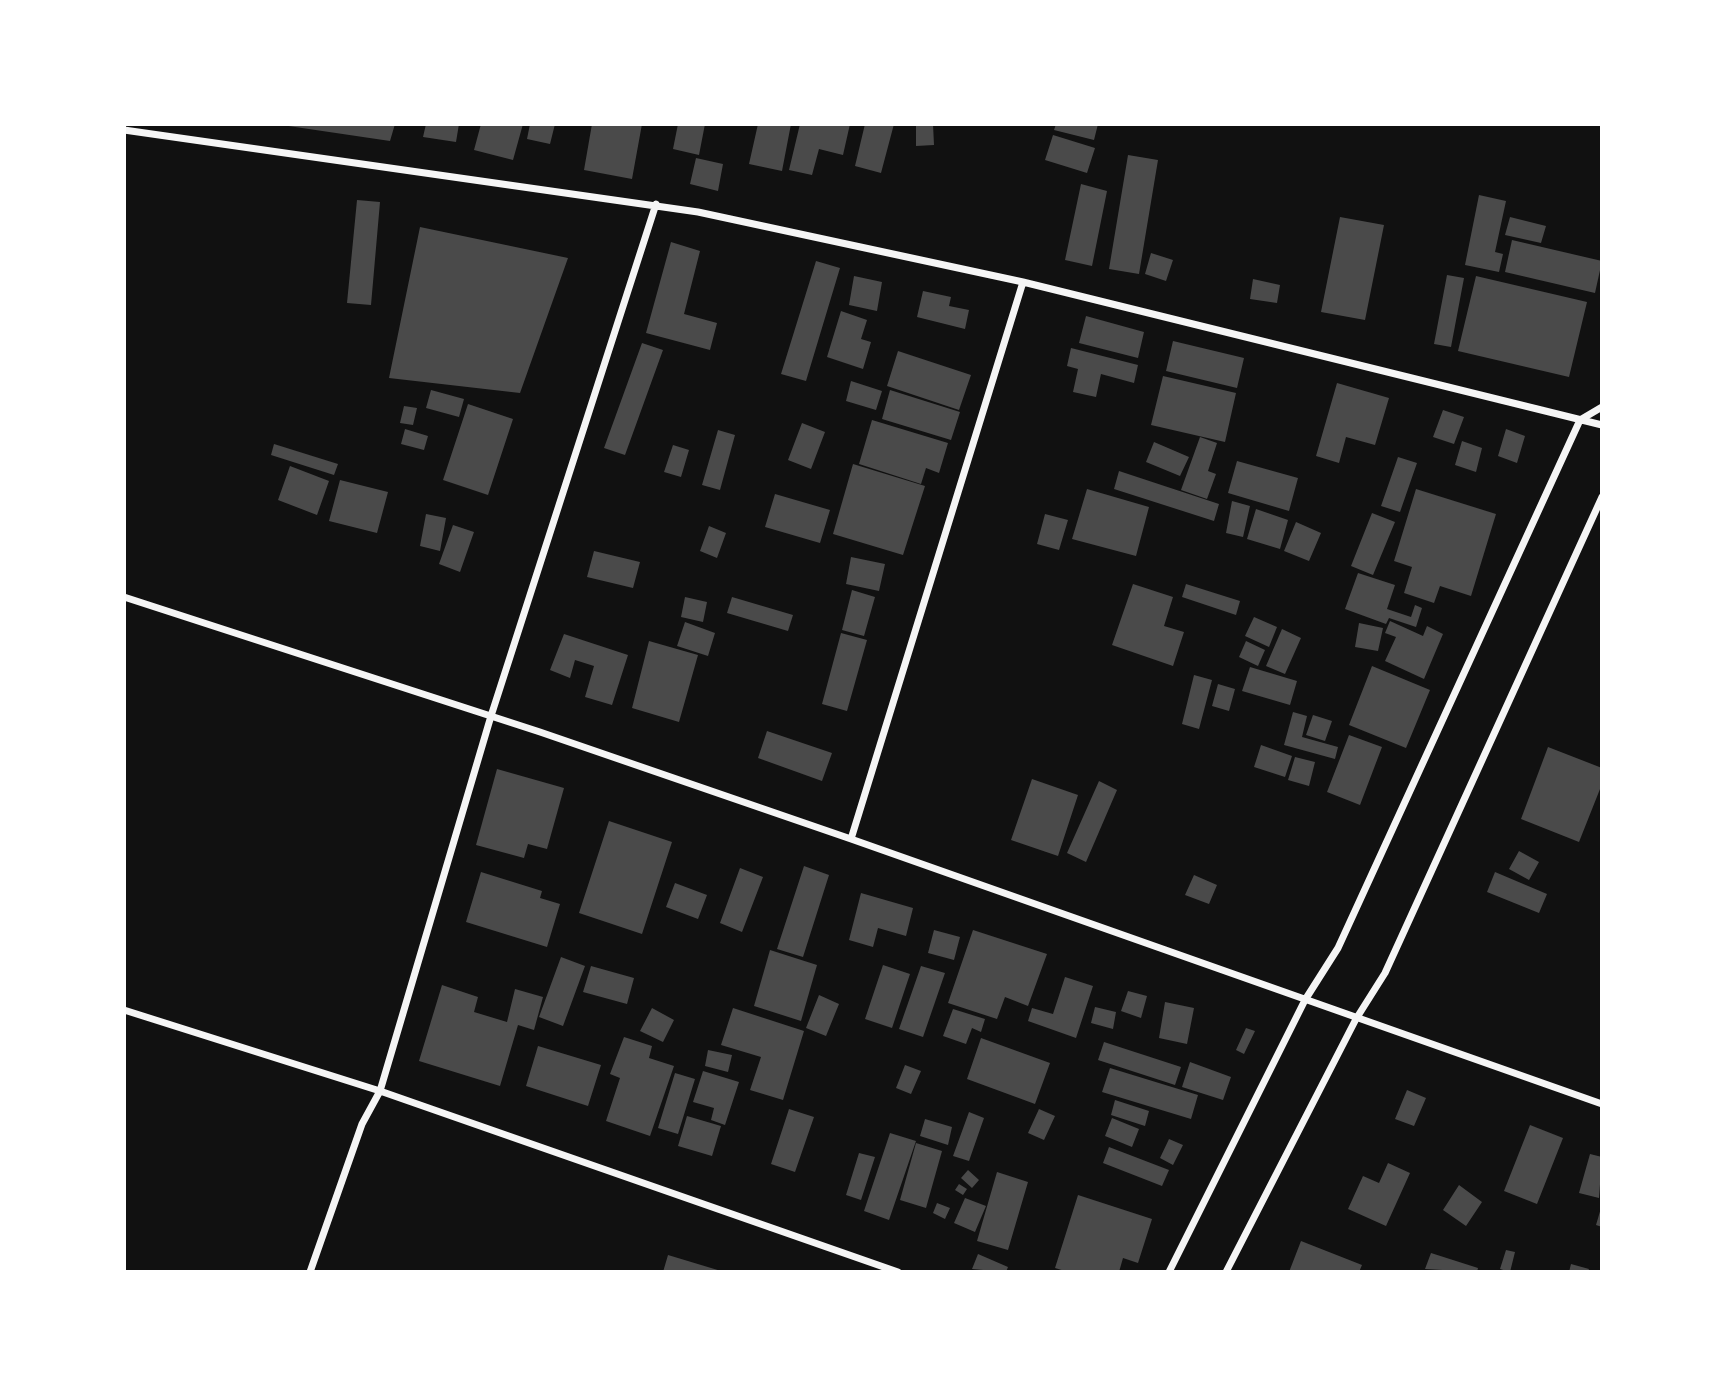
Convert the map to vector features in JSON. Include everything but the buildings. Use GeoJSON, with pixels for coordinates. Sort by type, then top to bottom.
{"type":"FeatureCollection","features":[{"type":"Feature","properties":{"kind":"street"},"geometry":{"type":"LineString","coordinates":[[124,130],[656,204],[1023,282],[1602,425]]}},
{"type":"Feature","properties":{"kind":"street"},"geometry":{"type":"LineString","coordinates":[[310,1272],[362,1124],[380,1091],[491,716],[656,204]]}},
{"type":"Feature","properties":{"kind":"street"},"geometry":{"type":"LineString","coordinates":[[851,839],[1023,282]]}},
{"type":"Feature","properties":{"kind":"street"},"geometry":{"type":"LineString","coordinates":[[1169,1272],[1305,1000],[1338,948],[1580,419],[1602,407]]}},
{"type":"Feature","properties":{"kind":"street"},"geometry":{"type":"LineString","coordinates":[[1226,1272],[1356,1019],[1385,974],[1602,497]]}},
{"type":"Feature","properties":{"kind":"street"},"geometry":{"type":"LineString","coordinates":[[124,597],[491,716],[851,839],[1602,1104]]}},
{"type":"Feature","properties":{"kind":"street"},"geometry":{"type":"LineString","coordinates":[[124,1010],[380,1091],[898,1272]]}}]}
